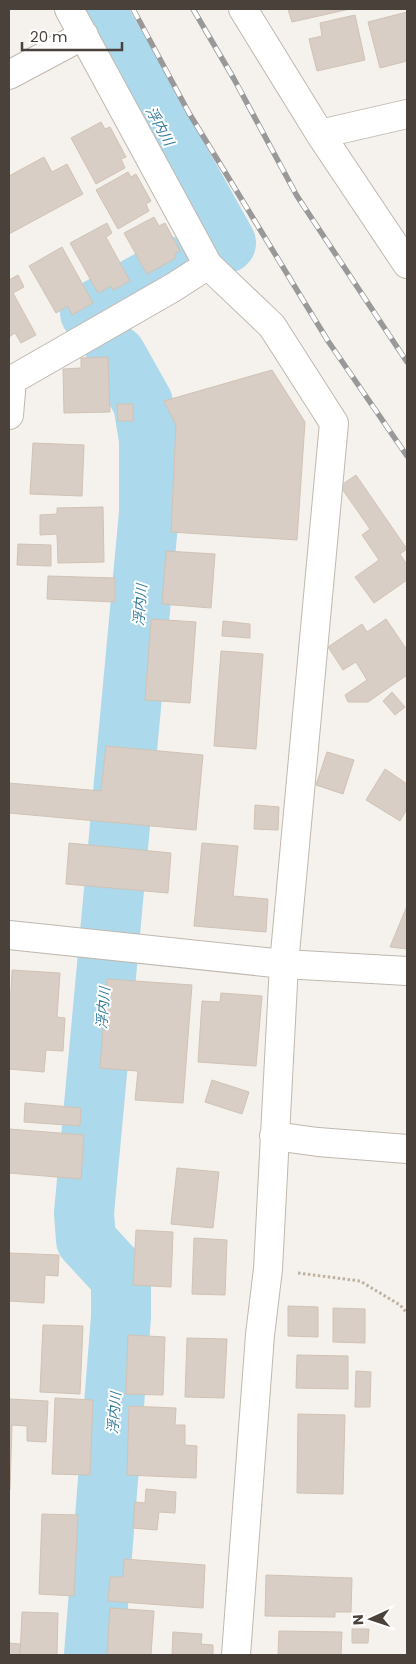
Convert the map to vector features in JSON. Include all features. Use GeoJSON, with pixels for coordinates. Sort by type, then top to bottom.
{"type":"FeatureCollection","features":[{"type":"Feature","properties":{"kind":"street"},"geometry":{"type":"LineString","coordinates":[[69,9],[208,265],[272,326],[334,423],[284,964],[268,1270],[260,1335],[236,1655]]}},
{"type":"Feature","properties":{"kind":"street"},"geometry":{"type":"LineString","coordinates":[[243,9],[320,134],[407,264]]}},
{"type":"Feature","properties":{"kind":"street"},"geometry":{"type":"LineString","coordinates":[[9,75],[84,35]]}},
{"type":"Feature","properties":{"kind":"street"},"geometry":{"type":"LineString","coordinates":[[320,134],[407,114]]}},
{"type":"Feature","properties":{"kind":"street"},"geometry":{"type":"LineString","coordinates":[[9,415],[10,380],[174,287],[208,265]]}},
{"type":"Feature","properties":{"kind":"street"},"geometry":{"type":"LineString","coordinates":[[9,935],[284,964],[407,971]]}},
{"type":"Feature","properties":{"kind":"street"},"geometry":{"type":"LineString","coordinates":[[274,1136],[318,1142],[407,1149]]}},
{"type":"Feature","properties":{"kind":"path"},"geometry":{"type":"LineString","coordinates":[[268,1270],[360,1281],[400,1305],[407,1314]]}},
{"type":"Feature","properties":{"kind":"building"},"geometry":{"type":"Polygon","coordinates":[[[288,9],[350,9],[292,22],[288,9]]]}},
{"type":"Feature","properties":{"kind":"building"},"geometry":{"type":"Polygon","coordinates":[[[407,12],[407,61],[380,68],[368,22],[407,12]]]}},
{"type":"Feature","properties":{"kind":"building"},"geometry":{"type":"Polygon","coordinates":[[[355,15],[365,60],[317,71],[309,39],[322,36],[320,23],[355,15]]]}},
{"type":"Feature","properties":{"kind":"building"},"geometry":{"type":"Polygon","coordinates":[[[101,122],[105,129],[110,127],[126,157],[121,159],[125,168],[96,184],[71,138],[101,122]]]}},
{"type":"Feature","properties":{"kind":"building"},"geometry":{"type":"Polygon","coordinates":[[[44,157],[52,172],[67,164],[83,194],[9,234],[9,176],[44,157]]]}},
{"type":"Feature","properties":{"kind":"building"},"geometry":{"type":"Polygon","coordinates":[[[128,172],[131,177],[136,174],[151,201],[146,204],[149,211],[118,229],[96,190],[128,172]]]}},
{"type":"Feature","properties":{"kind":"building"},"geometry":{"type":"Polygon","coordinates":[[[154,217],[159,226],[165,223],[180,251],[174,254],[176,258],[147,274],[124,233],[154,217]]]}},
{"type":"Feature","properties":{"kind":"building"},"geometry":{"type":"Polygon","coordinates":[[[107,223],[112,233],[106,237],[130,281],[113,290],[111,286],[98,293],[70,243],[107,223]]]}},
{"type":"Feature","properties":{"kind":"building"},"geometry":{"type":"Polygon","coordinates":[[[62,247],[93,303],[72,315],[68,306],[56,313],[29,266],[62,247]]]}},
{"type":"Feature","properties":{"kind":"building"},"geometry":{"type":"Polygon","coordinates":[[[18,275],[24,287],[13,293],[36,335],[21,343],[15,333],[9,337],[9,280],[18,275]]]}},
{"type":"Feature","properties":{"kind":"building"},"geometry":{"type":"Polygon","coordinates":[[[108,357],[110,412],[64,413],[63,369],[81,368],[81,358],[108,357]]]}},
{"type":"Feature","properties":{"kind":"building"},"geometry":{"type":"Polygon","coordinates":[[[272,370],[305,422],[297,540],[171,532],[176,425],[164,401],[272,370]]]}},
{"type":"Feature","properties":{"kind":"building"},"geometry":{"type":"Polygon","coordinates":[[[117,404],[133,404],[133,421],[118,421],[117,404]]]}},
{"type":"Feature","properties":{"kind":"building"},"geometry":{"type":"Polygon","coordinates":[[[33,443],[84,445],[82,496],[30,494],[33,443]]]}},
{"type":"Feature","properties":{"kind":"building"},"geometry":{"type":"Polygon","coordinates":[[[356,475],[407,549],[400,554],[407,565],[407,580],[374,603],[355,577],[379,560],[362,535],[370,529],[340,486],[356,475]]]}},
{"type":"Feature","properties":{"kind":"building"},"geometry":{"type":"Polygon","coordinates":[[[103,507],[104,562],[58,563],[57,534],[40,535],[40,515],[57,514],[57,508],[103,507]]]}},
{"type":"Feature","properties":{"kind":"building"},"geometry":{"type":"Polygon","coordinates":[[[18,544],[51,545],[51,566],[17,565],[18,544]]]}},
{"type":"Feature","properties":{"kind":"building"},"geometry":{"type":"Polygon","coordinates":[[[166,551],[215,554],[211,608],[162,604],[166,551]]]}},
{"type":"Feature","properties":{"kind":"building"},"geometry":{"type":"Polygon","coordinates":[[[48,576],[115,578],[115,602],[47,599],[48,576]]]}},
{"type":"Feature","properties":{"kind":"building"},"geometry":{"type":"Polygon","coordinates":[[[151,619],[196,622],[190,703],[145,700],[151,619]]]}},
{"type":"Feature","properties":{"kind":"building"},"geometry":{"type":"Polygon","coordinates":[[[386,619],[407,650],[407,675],[368,702],[348,702],[345,695],[367,680],[356,662],[343,670],[328,647],[362,624],[367,632],[386,619]]]}},
{"type":"Feature","properties":{"kind":"building"},"geometry":{"type":"Polygon","coordinates":[[[223,621],[250,624],[250,638],[222,636],[223,621]]]}},
{"type":"Feature","properties":{"kind":"building"},"geometry":{"type":"Polygon","coordinates":[[[221,651],[263,654],[256,749],[214,746],[221,651]]]}},
{"type":"Feature","properties":{"kind":"building"},"geometry":{"type":"Polygon","coordinates":[[[392,692],[405,707],[395,715],[383,701],[392,692]]]}},
{"type":"Feature","properties":{"kind":"building"},"geometry":{"type":"Polygon","coordinates":[[[106,746],[203,755],[196,830],[9,813],[9,783],[101,791],[106,746]]]}},
{"type":"Feature","properties":{"kind":"building"},"geometry":{"type":"Polygon","coordinates":[[[327,752],[354,760],[343,794],[316,785],[327,752]]]}},
{"type":"Feature","properties":{"kind":"building"},"geometry":{"type":"Polygon","coordinates":[[[385,769],[407,784],[407,809],[400,821],[366,800],[385,769]]]}},
{"type":"Feature","properties":{"kind":"building"},"geometry":{"type":"Polygon","coordinates":[[[255,805],[279,807],[278,830],[254,829],[255,805]]]}},
{"type":"Feature","properties":{"kind":"building"},"geometry":{"type":"Polygon","coordinates":[[[69,843],[171,853],[168,893],[66,884],[69,843]]]}},
{"type":"Feature","properties":{"kind":"building"},"geometry":{"type":"Polygon","coordinates":[[[202,843],[238,846],[233,896],[268,899],[266,932],[194,926],[202,843]]]}},
{"type":"Feature","properties":{"kind":"building"},"geometry":{"type":"Polygon","coordinates":[[[407,906],[407,949],[390,947],[407,906]]]}},
{"type":"Feature","properties":{"kind":"building"},"geometry":{"type":"Polygon","coordinates":[[[12,970],[60,973],[57,1017],[65,1018],[63,1051],[46,1050],[44,1072],[9,1069],[9,992],[11,992],[12,970]]]}},
{"type":"Feature","properties":{"kind":"building"},"geometry":{"type":"Polygon","coordinates":[[[107,979],[192,985],[183,1103],[135,1100],[138,1071],[100,1068],[107,979]]]}},
{"type":"Feature","properties":{"kind":"building"},"geometry":{"type":"Polygon","coordinates":[[[221,993],[262,996],[256,1066],[198,1062],[202,1001],[220,1002],[221,993]]]}},
{"type":"Feature","properties":{"kind":"building"},"geometry":{"type":"Polygon","coordinates":[[[212,1080],[249,1092],[242,1114],[205,1102],[212,1080]]]}},
{"type":"Feature","properties":{"kind":"building"},"geometry":{"type":"Polygon","coordinates":[[[25,1103],[81,1108],[80,1126],[24,1122],[25,1103]]]}},
{"type":"Feature","properties":{"kind":"building"},"geometry":{"type":"Polygon","coordinates":[[[9,1129],[84,1135],[81,1179],[9,1173],[9,1129]]]}},
{"type":"Feature","properties":{"kind":"building"},"geometry":{"type":"Polygon","coordinates":[[[177,1168],[219,1172],[213,1228],[171,1224],[177,1168]]]}},
{"type":"Feature","properties":{"kind":"building"},"geometry":{"type":"Polygon","coordinates":[[[136,1230],[173,1232],[171,1287],[133,1285],[136,1230]]]}},
{"type":"Feature","properties":{"kind":"building"},"geometry":{"type":"Polygon","coordinates":[[[194,1238],[227,1240],[225,1295],[192,1294],[194,1238]]]}},
{"type":"Feature","properties":{"kind":"building"},"geometry":{"type":"Polygon","coordinates":[[[9,1253],[59,1255],[58,1276],[45,1275],[44,1303],[9,1301],[9,1253]]]}},
{"type":"Feature","properties":{"kind":"building"},"geometry":{"type":"Polygon","coordinates":[[[288,1306],[318,1307],[318,1337],[288,1336],[288,1306]]]}},
{"type":"Feature","properties":{"kind":"building"},"geometry":{"type":"Polygon","coordinates":[[[333,1308],[365,1309],[365,1343],[333,1342],[333,1308]]]}},
{"type":"Feature","properties":{"kind":"building"},"geometry":{"type":"Polygon","coordinates":[[[43,1325],[83,1326],[80,1394],[40,1392],[43,1325]]]}},
{"type":"Feature","properties":{"kind":"building"},"geometry":{"type":"Polygon","coordinates":[[[128,1335],[165,1337],[163,1395],[126,1394],[128,1335]]]}},
{"type":"Feature","properties":{"kind":"building"},"geometry":{"type":"Polygon","coordinates":[[[187,1338],[227,1339],[224,1398],[185,1397],[187,1338]]]}},
{"type":"Feature","properties":{"kind":"building"},"geometry":{"type":"Polygon","coordinates":[[[297,1355],[348,1356],[348,1389],[296,1388],[297,1355]]]}},
{"type":"Feature","properties":{"kind":"building"},"geometry":{"type":"Polygon","coordinates":[[[356,1371],[371,1372],[370,1407],[355,1407],[356,1371]]]}},
{"type":"Feature","properties":{"kind":"building"},"geometry":{"type":"Polygon","coordinates":[[[55,1398],[93,1400],[90,1475],[52,1474],[55,1398]]]}},
{"type":"Feature","properties":{"kind":"building"},"geometry":{"type":"Polygon","coordinates":[[[9,1399],[48,1401],[46,1442],[27,1441],[27,1426],[12,1425],[10,1490],[9,1490],[9,1399]]]}},
{"type":"Feature","properties":{"kind":"building"},"geometry":{"type":"Polygon","coordinates":[[[129,1406],[176,1408],[175,1425],[185,1425],[185,1445],[197,1446],[196,1478],[127,1475],[129,1406]]]}},
{"type":"Feature","properties":{"kind":"building"},"geometry":{"type":"Polygon","coordinates":[[[298,1414],[345,1415],[343,1494],[297,1493],[298,1414]]]}},
{"type":"Feature","properties":{"kind":"building"},"geometry":{"type":"Polygon","coordinates":[[[146,1489],[176,1492],[175,1513],[159,1512],[157,1530],[133,1528],[135,1502],[145,1503],[146,1489]]]}},
{"type":"Feature","properties":{"kind":"building"},"geometry":{"type":"Polygon","coordinates":[[[42,1514],[78,1515],[74,1596],[39,1594],[42,1514]]]}},
{"type":"Feature","properties":{"kind":"building"},"geometry":{"type":"Polygon","coordinates":[[[124,1559],[205,1565],[203,1608],[108,1601],[110,1577],[123,1577],[124,1559]]]}},
{"type":"Feature","properties":{"kind":"building"},"geometry":{"type":"Polygon","coordinates":[[[266,1575],[352,1578],[351,1612],[335,1612],[335,1617],[265,1616],[266,1575]]]}},
{"type":"Feature","properties":{"kind":"building"},"geometry":{"type":"Polygon","coordinates":[[[110,1608],[154,1611],[151,1655],[107,1655],[110,1608]]]}},
{"type":"Feature","properties":{"kind":"building"},"geometry":{"type":"Polygon","coordinates":[[[22,1612],[58,1613],[57,1655],[20,1655],[22,1612]]]}},
{"type":"Feature","properties":{"kind":"building"},"geometry":{"type":"Polygon","coordinates":[[[352,1629],[369,1629],[368,1643],[352,1643],[352,1629]]]}},
{"type":"Feature","properties":{"kind":"building"},"geometry":{"type":"Polygon","coordinates":[[[279,1631],[342,1632],[341,1655],[278,1655],[279,1631]]]}},
{"type":"Feature","properties":{"kind":"building"},"geometry":{"type":"Polygon","coordinates":[[[173,1632],[202,1634],[201,1644],[213,1645],[213,1655],[172,1655],[173,1632]]]}},
{"type":"Feature","properties":{"kind":"building"},"geometry":{"type":"Polygon","coordinates":[[[9,1643],[21,1644],[20,1655],[9,1655],[9,1643]]]}},
{"type":"Feature","properties":{"kind":"waterway","name":"浮内川"},"geometry":{"type":"LineString","coordinates":[[95,9],[226,243]]}},
{"type":"Feature","properties":{"kind":"waterway","name":"浮内川"},"geometry":{"type":"LineString","coordinates":[[90,313],[173,267]]}},
{"type":"Feature","properties":{"kind":"waterway","name":"浮内川"},"geometry":{"type":"LineString","coordinates":[[94,1655],[121,1317],[121,1278],[86,1240],[84,1213],[149,513],[149,440],[143,403],[116,355]]}},
{"type":"Feature","properties":{"kind":"railway"},"geometry":{"type":"LineString","coordinates":[[133,9],[189,113],[328,341],[407,456]]}},
{"type":"Feature","properties":{"kind":"railway"},"geometry":{"type":"LineString","coordinates":[[193,9],[234,79],[297,196],[407,362]]}}]}
